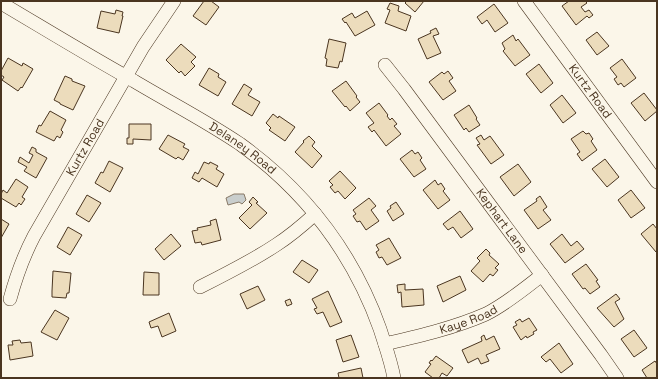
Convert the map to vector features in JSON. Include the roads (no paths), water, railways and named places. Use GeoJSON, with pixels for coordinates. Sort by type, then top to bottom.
{"type":"FeatureCollection","features":[{"type":"Feature","properties":{"kind":"street","name":"Kurtz Road"},"geometry":{"type":"LineString","coordinates":[[10,299],[16,276],[25,253],[34,236],[143,47],[174,1]]}},
{"type":"Feature","properties":{"kind":"street","name":"Kurtz Road"},"geometry":{"type":"LineString","coordinates":[[524,1],[657,182]]}},
{"type":"Feature","properties":{"kind":"street","name":"Delaney Road"},"geometry":{"type":"LineString","coordinates":[[1,3],[240,144],[299,195],[333,237],[349,262],[361,285],[375,314],[394,378]]}},
{"type":"Feature","properties":{"kind":"street","name":"Kephart Lane"},"geometry":{"type":"LineString","coordinates":[[385,65],[617,378]]}},
{"type":"Feature","properties":{"kind":"street"},"geometry":{"type":"LineString","coordinates":[[200,287],[238,268],[277,245],[315,214]]}},
{"type":"Feature","properties":{"kind":"street","name":"Kaye Road"},"geometry":{"type":"LineString","coordinates":[[385,344],[467,322],[505,303],[542,275]]}}]}
